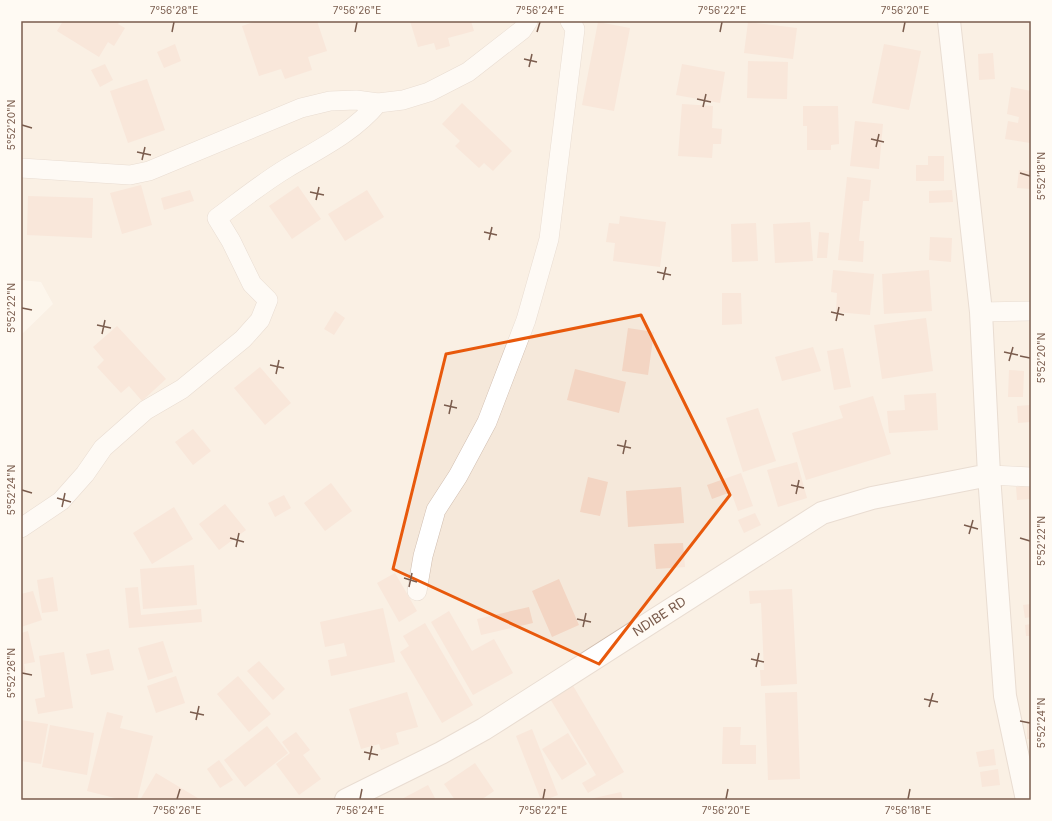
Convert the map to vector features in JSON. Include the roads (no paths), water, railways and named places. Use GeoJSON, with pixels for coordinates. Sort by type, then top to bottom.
{"type":"FeatureCollection","features":[{"type":"Feature","properties":{"kind":"street"},"geometry":{"type":"LineString","coordinates":[[21,168],[130,175],[149,172],[301,108],[330,101],[356,100],[378,103],[403,100],[429,92],[468,72],[522,30],[528,21]]}},
{"type":"Feature","properties":{"kind":"street"},"geometry":{"type":"LineString","coordinates":[[417,590],[423,556],[436,510],[458,476],[486,422],[526,320],[549,238],[575,29],[570,21]]}},
{"type":"Feature","properties":{"kind":"street"},"geometry":{"type":"LineString","coordinates":[[949,21],[981,312],[989,475],[1005,696],[1027,800]]}},
{"type":"Feature","properties":{"kind":"street"},"geometry":{"type":"LineString","coordinates":[[21,528],[61,501],[85,474],[103,448],[146,410],[182,389],[243,340],[260,320],[268,300],[252,284],[231,241],[217,218],[250,192],[343,136],[368,115],[378,103]]}},
{"type":"Feature","properties":{"kind":"street"},"geometry":{"type":"LineString","coordinates":[[981,312],[1031,311]]}},
{"type":"Feature","properties":{"kind":"street"},"geometry":{"type":"LineString","coordinates":[[989,475],[1031,477]]}},
{"type":"Feature","properties":{"kind":"street","name":"NDIBE RD"},"geometry":{"type":"LineString","coordinates":[[346,800],[441,753],[484,728],[822,513],[872,498],[989,475]]}}]}
